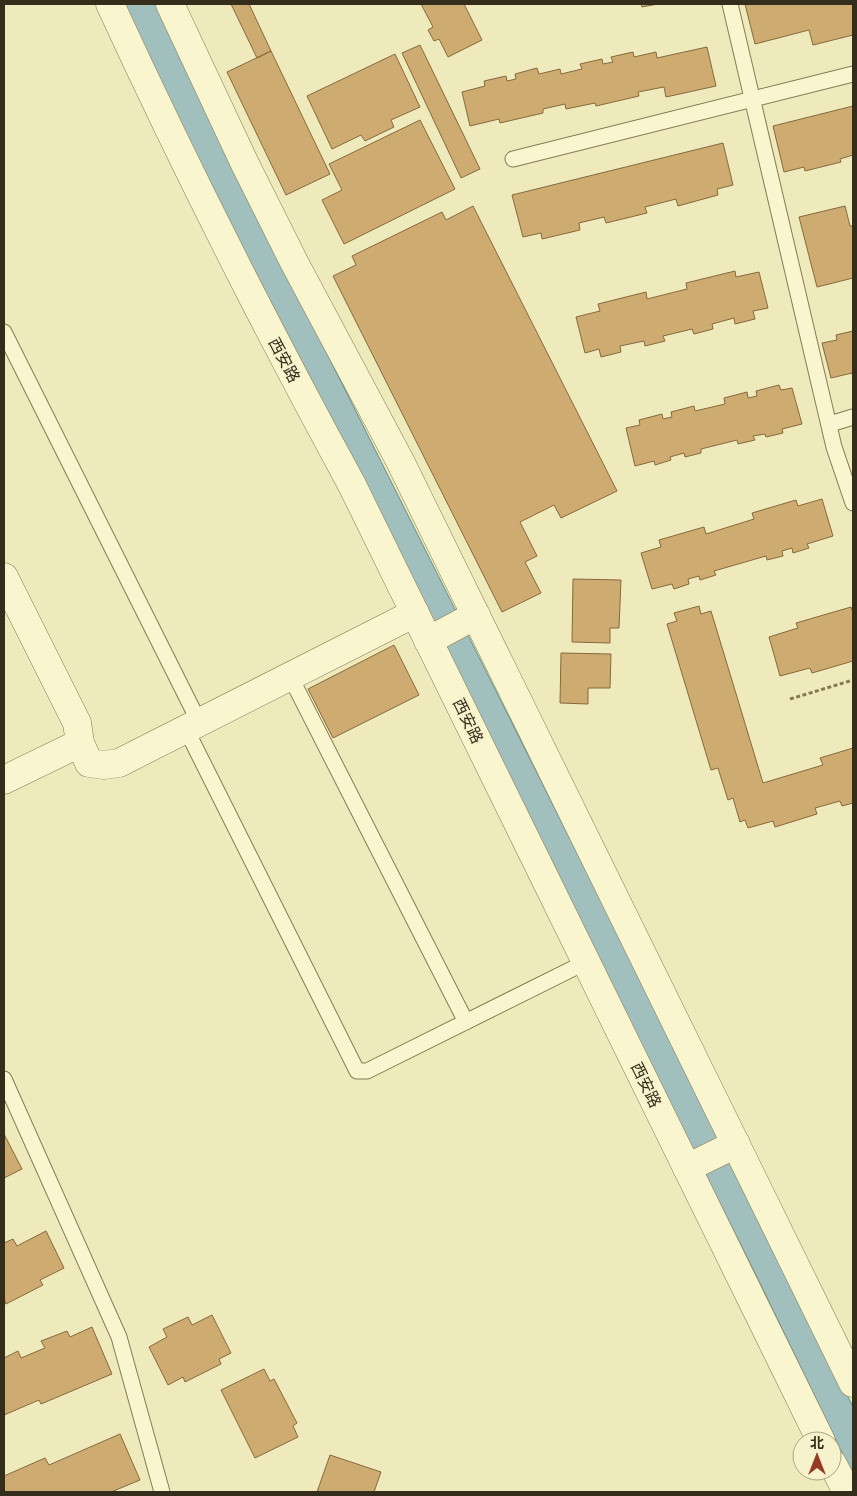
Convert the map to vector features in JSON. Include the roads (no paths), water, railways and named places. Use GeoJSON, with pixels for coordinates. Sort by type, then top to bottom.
{"type":"FeatureCollection","features":[{"type":"Feature","properties":{"kind":"street","name":"西安路"},"geometry":{"type":"LineString","coordinates":[[110,4],[196,187],[298,386],[352,485],[415,613],[431,639],[586,962],[691,1166],[816,1431]]}},
{"type":"Feature","properties":{"kind":"street"},"geometry":{"type":"LineString","coordinates":[[170,4],[294,262],[400,461],[471,617],[732,1146],[853,1383]]}},
{"type":"Feature","properties":{"kind":"street"},"geometry":{"type":"LineString","coordinates":[[4,577],[77,723],[80,743],[89,762],[104,765],[119,763],[415,613]]}},
{"type":"Feature","properties":{"kind":"street"},"geometry":{"type":"LineString","coordinates":[[431,639],[471,617]]}},
{"type":"Feature","properties":{"kind":"street"},"geometry":{"type":"LineString","coordinates":[[4,780],[80,743]]}},
{"type":"Feature","properties":{"kind":"street"},"geometry":{"type":"LineString","coordinates":[[691,1166],[732,1146]]}},
{"type":"Feature","properties":{"kind":"lane"},"geometry":{"type":"LineString","coordinates":[[730,4],[830,424],[844,479],[853,504]]}},
{"type":"Feature","properties":{"kind":"lane"},"geometry":{"type":"LineString","coordinates":[[514,159],[853,74]]}},
{"type":"Feature","properties":{"kind":"lane"},"geometry":{"type":"LineString","coordinates":[[4,332],[357,1071],[367,1071],[586,962]]}},
{"type":"Feature","properties":{"kind":"lane"},"geometry":{"type":"LineString","coordinates":[[830,424],[853,417]]}},
{"type":"Feature","properties":{"kind":"lane"},"geometry":{"type":"LineString","coordinates":[[290,676],[466,1022]]}},
{"type":"Feature","properties":{"kind":"lane"},"geometry":{"type":"LineString","coordinates":[[4,1078],[119,1337],[162,1492]]}},
{"type":"Feature","properties":{"kind":"water"},"geometry":{"type":"Polygon","coordinates":[[[124,4],[156,4],[235,170],[782,1262],[853,1407],[853,1475],[842,1452],[842,1431],[832,1431],[756,1275],[208,183],[124,4]]]}}]}
